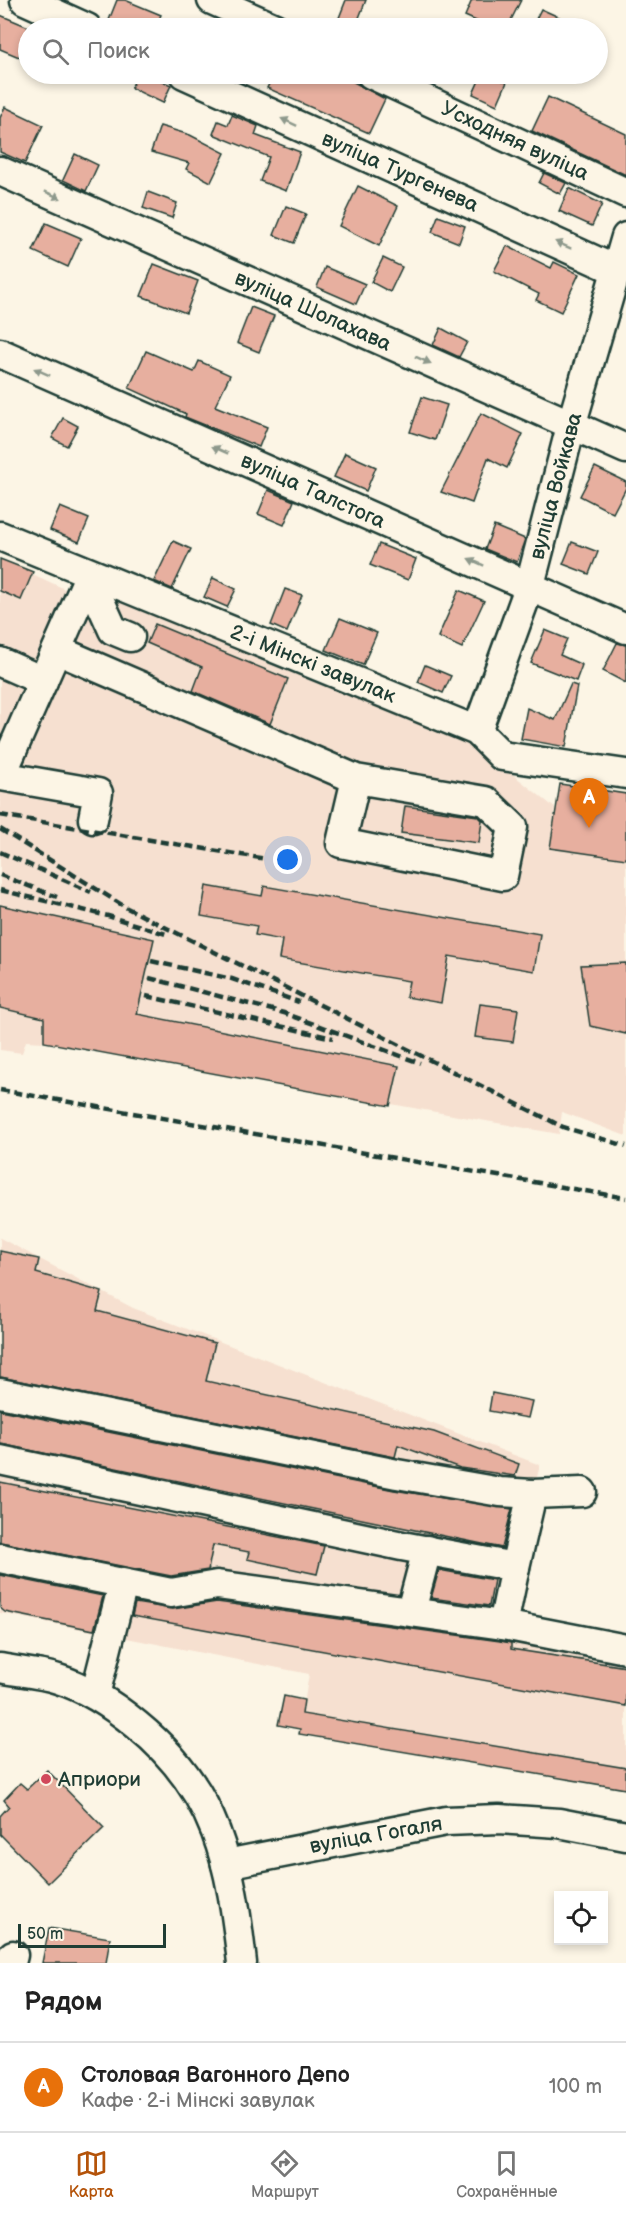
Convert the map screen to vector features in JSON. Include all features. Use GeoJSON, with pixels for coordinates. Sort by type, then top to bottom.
{"type":"FeatureCollection","features":[{"type":"Feature","properties":{"kind":"street"},"geometry":{"type":"LineString","coordinates":[[25,0],[65,18]]}},
{"type":"Feature","properties":{"kind":"street"},"geometry":{"type":"LineString","coordinates":[[212,0],[252,18]]}},
{"type":"Feature","properties":{"kind":"street","name":"вуліца Тургенева"},"geometry":{"type":"LineString","coordinates":[[206,84],[616,270]]}},
{"type":"Feature","properties":{"kind":"street","name":"Усходняя вуліца"},"geometry":{"type":"LineString","coordinates":[[392,84],[626,193]]}},
{"type":"Feature","properties":{"kind":"street","name":"вуліца Шолахава"},"geometry":{"type":"LineString","coordinates":[[0,171],[626,449]]}},
{"type":"Feature","properties":{"kind":"street","name":"вуліца Войкава"},"geometry":{"type":"LineString","coordinates":[[477,731],[530,585],[571,426],[626,237]]}},
{"type":"Feature","properties":{"kind":"street","name":"вуліца Талстога"},"geometry":{"type":"LineString","coordinates":[[0,353],[626,629]]}},
{"type":"Feature","properties":{"kind":"street","name":"2-і Мінскі завулак"},"geometry":{"type":"LineString","coordinates":[[0,536],[88,578],[477,731],[502,756],[626,774]]}},
{"type":"Feature","properties":{"kind":"street"},"geometry":{"type":"LineString","coordinates":[[88,578],[112,630],[129,637]]}},
{"type":"Feature","properties":{"kind":"street"},"geometry":{"type":"LineString","coordinates":[[88,578],[0,777],[98,793],[93,819]]}},
{"type":"Feature","properties":{"kind":"street"},"geometry":{"type":"LineString","coordinates":[[57,650],[356,779],[486,801],[513,828],[503,876],[341,843],[356,779]]}},
{"type":"Feature","properties":{"kind":"street"},"geometry":{"type":"LineString","coordinates":[[0,662],[43,681]]}},
{"type":"Feature","properties":{"kind":"street"},"geometry":{"type":"LineString","coordinates":[[0,1393],[397,1474],[500,1492],[532,1494],[582,1492]]}},
{"type":"Feature","properties":{"kind":"street"},"geometry":{"type":"LineString","coordinates":[[0,1460],[515,1568]]}},
{"type":"Feature","properties":{"kind":"street"},"geometry":{"type":"LineString","coordinates":[[503,1625],[532,1494]]}},
{"type":"Feature","properties":{"kind":"street"},"geometry":{"type":"LineString","coordinates":[[411,1611],[427,1550]]}},
{"type":"Feature","properties":{"kind":"street"},"geometry":{"type":"LineString","coordinates":[[0,1558],[171,1593],[217,1585],[503,1625],[626,1649]]}},
{"type":"Feature","properties":{"kind":"street"},"geometry":{"type":"LineString","coordinates":[[95,1695],[123,1584]]}},
{"type":"Feature","properties":{"kind":"street"},"geometry":{"type":"LineString","coordinates":[[0,1668],[58,1679],[95,1695],[125,1714],[155,1739],[188,1775],[214,1822],[236,1913],[242,1963]]}},
{"type":"Feature","properties":{"kind":"street","name":"вуліца Гогаля"},"geometry":{"type":"LineString","coordinates":[[226,1864],[446,1821],[499,1819],[559,1823],[626,1836]]}},
{"type":"Feature","properties":{"kind":"shaded area"},"geometry":{"type":"Polygon","coordinates":[[[0,559],[80,596],[112,595],[473,746],[487,754],[555,808],[550,848],[626,859],[626,1136],[562,1112],[559,1134],[44,1042],[26,1041],[22,1053],[0,1050],[0,559]]]}},
{"type":"Feature","properties":{"kind":"shaded area"},"geometry":{"type":"Polygon","coordinates":[[[0,1238],[133,1308],[540,1465],[503,1616],[626,1638],[626,1789],[299,1734],[309,1674],[0,1613],[0,1238]]]}},
{"type":"Feature","properties":{"kind":"building"},"geometry":{"type":"Polygon","coordinates":[[[117,0],[125,0],[161,15],[160,18],[110,18],[117,0]]]}},
{"type":"Feature","properties":{"kind":"building"},"geometry":{"type":"Polygon","coordinates":[[[346,0],[366,0],[359,18],[339,18],[346,0]]]}},
{"type":"Feature","properties":{"kind":"building"},"geometry":{"type":"Polygon","coordinates":[[[472,0],[521,0],[512,18],[470,18],[465,16],[472,0]]]}},
{"type":"Feature","properties":{"kind":"building"},"geometry":{"type":"Polygon","coordinates":[[[541,9],[561,18],[536,18],[541,9]]]}},
{"type":"Feature","properties":{"kind":"building"},"geometry":{"type":"Polygon","coordinates":[[[0,15],[18,23],[18,57],[0,49],[0,15]]]}},
{"type":"Feature","properties":{"kind":"building"},"geometry":{"type":"Polygon","coordinates":[[[133,84],[171,85],[163,103],[131,88],[133,84]]]}},
{"type":"Feature","properties":{"kind":"building"},"geometry":{"type":"Polygon","coordinates":[[[269,84],[357,84],[385,99],[369,133],[267,88],[269,84]]]}},
{"type":"Feature","properties":{"kind":"building"},"geometry":{"type":"Polygon","coordinates":[[[478,84],[506,84],[497,105],[473,94],[478,84]]]}},
{"type":"Feature","properties":{"kind":"building"},"geometry":{"type":"Polygon","coordinates":[[[548,97],[626,134],[626,175],[532,131],[548,97]]]}},
{"type":"Feature","properties":{"kind":"building"},"geometry":{"type":"Polygon","coordinates":[[[5,107],[43,125],[25,163],[0,152],[0,118],[5,107]]]}},
{"type":"Feature","properties":{"kind":"building"},"geometry":{"type":"Polygon","coordinates":[[[232,115],[258,126],[255,135],[300,152],[286,191],[260,181],[269,157],[213,134],[218,121],[228,125],[232,115]]]}},
{"type":"Feature","properties":{"kind":"building"},"geometry":{"type":"Polygon","coordinates":[[[160,126],[190,135],[225,153],[211,182],[186,169],[189,163],[151,152],[160,126]]]}},
{"type":"Feature","properties":{"kind":"building"},"geometry":{"type":"Polygon","coordinates":[[[75,154],[98,165],[86,191],[63,180],[75,154]]]}},
{"type":"Feature","properties":{"kind":"building"},"geometry":{"type":"Polygon","coordinates":[[[544,173],[566,183],[560,194],[539,183],[544,173]]]}},
{"type":"Feature","properties":{"kind":"building"},"geometry":{"type":"Polygon","coordinates":[[[358,186],[398,206],[379,246],[339,226],[358,186]]]}},
{"type":"Feature","properties":{"kind":"building"},"geometry":{"type":"Polygon","coordinates":[[[569,188],[602,204],[592,226],[559,211],[569,188]]]}},
{"type":"Feature","properties":{"kind":"building"},"geometry":{"type":"Polygon","coordinates":[[[148,192],[177,203],[172,218],[143,208],[148,192]]]}},
{"type":"Feature","properties":{"kind":"building"},"geometry":{"type":"Polygon","coordinates":[[[286,206],[306,214],[294,243],[274,235],[286,206]]]}},
{"type":"Feature","properties":{"kind":"building"},"geometry":{"type":"Polygon","coordinates":[[[438,216],[465,226],[459,243],[432,232],[438,216]]]}},
{"type":"Feature","properties":{"kind":"building"},"geometry":{"type":"Polygon","coordinates":[[[46,223],[81,238],[68,267],[33,251],[46,223]]]}},
{"type":"Feature","properties":{"kind":"building"},"geometry":{"type":"Polygon","coordinates":[[[507,246],[551,268],[554,262],[579,274],[561,312],[536,300],[539,294],[494,271],[507,246]]]}},
{"type":"Feature","properties":{"kind":"building"},"geometry":{"type":"Polygon","coordinates":[[[383,258],[402,267],[390,292],[371,282],[383,258]]]}},
{"type":"Feature","properties":{"kind":"building"},"geometry":{"type":"Polygon","coordinates":[[[154,264],[198,281],[186,313],[141,296],[154,264]]]}},
{"type":"Feature","properties":{"kind":"building"},"geometry":{"type":"Polygon","coordinates":[[[325,267],[365,284],[356,304],[317,287],[325,267]]]}},
{"type":"Feature","properties":{"kind":"building"},"geometry":{"type":"Polygon","coordinates":[[[251,307],[274,316],[259,352],[237,343],[251,307]]]}},
{"type":"Feature","properties":{"kind":"building"},"geometry":{"type":"Polygon","coordinates":[[[441,328],[467,342],[459,357],[433,345],[441,328]]]}},
{"type":"Feature","properties":{"kind":"building"},"geometry":{"type":"Polygon","coordinates":[[[146,351],[194,372],[199,361],[230,375],[215,406],[267,427],[259,447],[185,417],[186,414],[129,388],[146,351]]]}},
{"type":"Feature","properties":{"kind":"building"},"geometry":{"type":"Polygon","coordinates":[[[422,397],[447,405],[435,440],[410,432],[422,397]]]}},
{"type":"Feature","properties":{"kind":"building"},"geometry":{"type":"Polygon","coordinates":[[[481,413],[523,434],[507,468],[488,458],[472,503],[441,492],[481,413]]]}},
{"type":"Feature","properties":{"kind":"building"},"geometry":{"type":"Polygon","coordinates":[[[63,418],[78,426],[67,446],[52,438],[63,418]]]}},
{"type":"Feature","properties":{"kind":"building"},"geometry":{"type":"Polygon","coordinates":[[[345,453],[376,467],[366,491],[334,477],[345,453]]]}},
{"type":"Feature","properties":{"kind":"building"},"geometry":{"type":"Polygon","coordinates":[[[595,467],[626,482],[626,488],[613,513],[580,496],[595,467]]]}},
{"type":"Feature","properties":{"kind":"building"},"geometry":{"type":"Polygon","coordinates":[[[268,490],[294,501],[284,525],[258,514],[268,490]]]}},
{"type":"Feature","properties":{"kind":"building"},"geometry":{"type":"Polygon","coordinates":[[[60,507],[89,519],[79,542],[50,530],[60,507]]]}},
{"type":"Feature","properties":{"kind":"building"},"geometry":{"type":"Polygon","coordinates":[[[494,526],[525,539],[517,562],[485,549],[494,526]]]}},
{"type":"Feature","properties":{"kind":"building"},"geometry":{"type":"Polygon","coordinates":[[[173,541],[191,549],[172,589],[154,581],[173,541]]]}},
{"type":"Feature","properties":{"kind":"building"},"geometry":{"type":"Polygon","coordinates":[[[572,542],[598,552],[589,574],[563,564],[572,542]]]}},
{"type":"Feature","properties":{"kind":"building"},"geometry":{"type":"Polygon","coordinates":[[[379,544],[416,559],[408,580],[370,565],[379,544]]]}},
{"type":"Feature","properties":{"kind":"building"},"geometry":{"type":"Polygon","coordinates":[[[0,559],[33,572],[21,600],[0,591],[0,559]]]}},
{"type":"Feature","properties":{"kind":"building"},"geometry":{"type":"Polygon","coordinates":[[[213,578],[236,589],[227,607],[204,597],[213,578]]]}},
{"type":"Feature","properties":{"kind":"building"},"geometry":{"type":"Polygon","coordinates":[[[285,589],[302,595],[287,632],[271,625],[285,589]]]}},
{"type":"Feature","properties":{"kind":"building"},"geometry":{"type":"Polygon","coordinates":[[[459,590],[484,601],[462,648],[438,637],[459,590]]]}},
{"type":"Feature","properties":{"kind":"building"},"geometry":{"type":"Polygon","coordinates":[[[340,618],[377,633],[363,665],[326,650],[340,618]]]}},
{"type":"Feature","properties":{"kind":"building"},"geometry":{"type":"Polygon","coordinates":[[[155,624],[288,679],[270,724],[193,691],[202,667],[147,643],[155,624]]]}},
{"type":"Feature","properties":{"kind":"building"},"geometry":{"type":"Polygon","coordinates":[[[545,630],[567,639],[560,655],[582,665],[576,681],[531,663],[545,630]]]}},
{"type":"Feature","properties":{"kind":"building"},"geometry":{"type":"Polygon","coordinates":[[[617,643],[626,645],[626,683],[603,671],[617,643]]]}},
{"type":"Feature","properties":{"kind":"building"},"geometry":{"type":"Polygon","coordinates":[[[425,665],[451,676],[443,693],[418,682],[425,665]]]}},
{"type":"Feature","properties":{"kind":"building"},"geometry":{"type":"Polygon","coordinates":[[[571,684],[577,686],[566,747],[521,739],[527,708],[555,720],[571,684]]]}},
{"type":"Feature","properties":{"kind":"building"},"geometry":{"type":"Polygon","coordinates":[[[560,784],[626,794],[626,859],[550,848],[560,784]]]}},
{"type":"Feature","properties":{"kind":"building"},"geometry":{"type":"Polygon","coordinates":[[[405,806],[478,816],[482,820],[479,843],[401,833],[405,806]]]}},
{"type":"Feature","properties":{"kind":"building"},"geometry":{"type":"Polygon","coordinates":[[[206,886],[262,896],[264,886],[540,934],[534,971],[449,956],[441,1003],[406,997],[409,981],[279,959],[282,940],[255,935],[257,926],[201,916],[206,886]]]}},
{"type":"Feature","properties":{"kind":"building"},"geometry":{"type":"Polygon","coordinates":[[[0,905],[154,939],[137,1014],[399,1066],[390,1106],[44,1042],[44,1018],[0,1008],[0,905]]]}},
{"type":"Feature","properties":{"kind":"building"},"geometry":{"type":"Polygon","coordinates":[[[626,963],[626,1034],[590,1026],[581,965],[626,963]]]}},
{"type":"Feature","properties":{"kind":"building"},"geometry":{"type":"Polygon","coordinates":[[[480,1004],[518,1009],[513,1042],[475,1037],[480,1004]]]}},
{"type":"Feature","properties":{"kind":"building"},"geometry":{"type":"Polygon","coordinates":[[[0,1251],[39,1259],[36,1273],[102,1292],[97,1311],[215,1343],[206,1381],[434,1432],[519,1464],[515,1476],[460,1468],[398,1445],[395,1457],[0,1377],[0,1251]]]}},
{"type":"Feature","properties":{"kind":"building"},"geometry":{"type":"Polygon","coordinates":[[[492,1393],[532,1401],[528,1418],[489,1411],[492,1393]]]}},
{"type":"Feature","properties":{"kind":"building"},"geometry":{"type":"Polygon","coordinates":[[[0,1410],[394,1490],[512,1509],[502,1548],[0,1444],[0,1410]]]}},
{"type":"Feature","properties":{"kind":"building"},"geometry":{"type":"Polygon","coordinates":[[[0,1482],[324,1546],[317,1574],[247,1559],[249,1552],[213,1545],[208,1570],[171,1576],[0,1542],[0,1482]]]}},
{"type":"Feature","properties":{"kind":"building"},"geometry":{"type":"Polygon","coordinates":[[[439,1570],[494,1580],[489,1606],[431,1598],[439,1570]]]}},
{"type":"Feature","properties":{"kind":"building"},"geometry":{"type":"Polygon","coordinates":[[[0,1575],[103,1596],[94,1630],[5,1612],[0,1608],[0,1575]]]}},
{"type":"Feature","properties":{"kind":"building"},"geometry":{"type":"Polygon","coordinates":[[[217,1602],[500,1641],[511,1643],[511,1649],[626,1667],[626,1706],[132,1616],[135,1603],[173,1609],[217,1602]]]}},
{"type":"Feature","properties":{"kind":"building"},"geometry":{"type":"Polygon","coordinates":[[[284,1696],[304,1700],[302,1714],[626,1768],[626,1789],[299,1734],[300,1729],[278,1725],[284,1696]]]}},
{"type":"Feature","properties":{"kind":"building"},"geometry":{"type":"Polygon","coordinates":[[[47,1770],[104,1828],[48,1883],[0,1834],[0,1816],[9,1806],[4,1800],[20,1783],[27,1789],[47,1770]]]}},
{"type":"Feature","properties":{"kind":"building"},"geometry":{"type":"Polygon","coordinates":[[[49,1928],[110,1938],[106,1963],[42,1963],[49,1928]]]}},
{"type":"Feature","properties":{"kind":"railway"},"geometry":{"type":"LineString","coordinates":[[0,815],[266,859]]}},
{"type":"Feature","properties":{"kind":"railway"},"geometry":{"type":"LineString","coordinates":[[0,829],[127,908],[563,1127],[626,1146]]}},
{"type":"Feature","properties":{"kind":"railway"},"geometry":{"type":"LineString","coordinates":[[0,852],[91,892]]}},
{"type":"Feature","properties":{"kind":"railway"},"geometry":{"type":"LineString","coordinates":[[0,875],[57,897]]}},
{"type":"Feature","properties":{"kind":"railway"},"geometry":{"type":"LineString","coordinates":[[0,890],[108,916],[166,934]]}},
{"type":"Feature","properties":{"kind":"railway"},"geometry":{"type":"LineString","coordinates":[[151,961],[232,979],[299,1002]]}},
{"type":"Feature","properties":{"kind":"railway"},"geometry":{"type":"LineString","coordinates":[[149,978],[284,1013],[420,1063]]}},
{"type":"Feature","properties":{"kind":"railway"},"geometry":{"type":"LineString","coordinates":[[146,996],[333,1038]]}},
{"type":"Feature","properties":{"kind":"railway"},"geometry":{"type":"LineString","coordinates":[[0,1090],[626,1198]]}},
{"type":"Feature","properties":{"kind":"place","name":"Столовая Вагонного Депо"},"geometry":{"type":"Point","coordinates":[589,828]}},
{"type":"Feature","properties":{"kind":"place","name":"Априори"},"geometry":{"type":"Point","coordinates":[46,1779]}}]}
